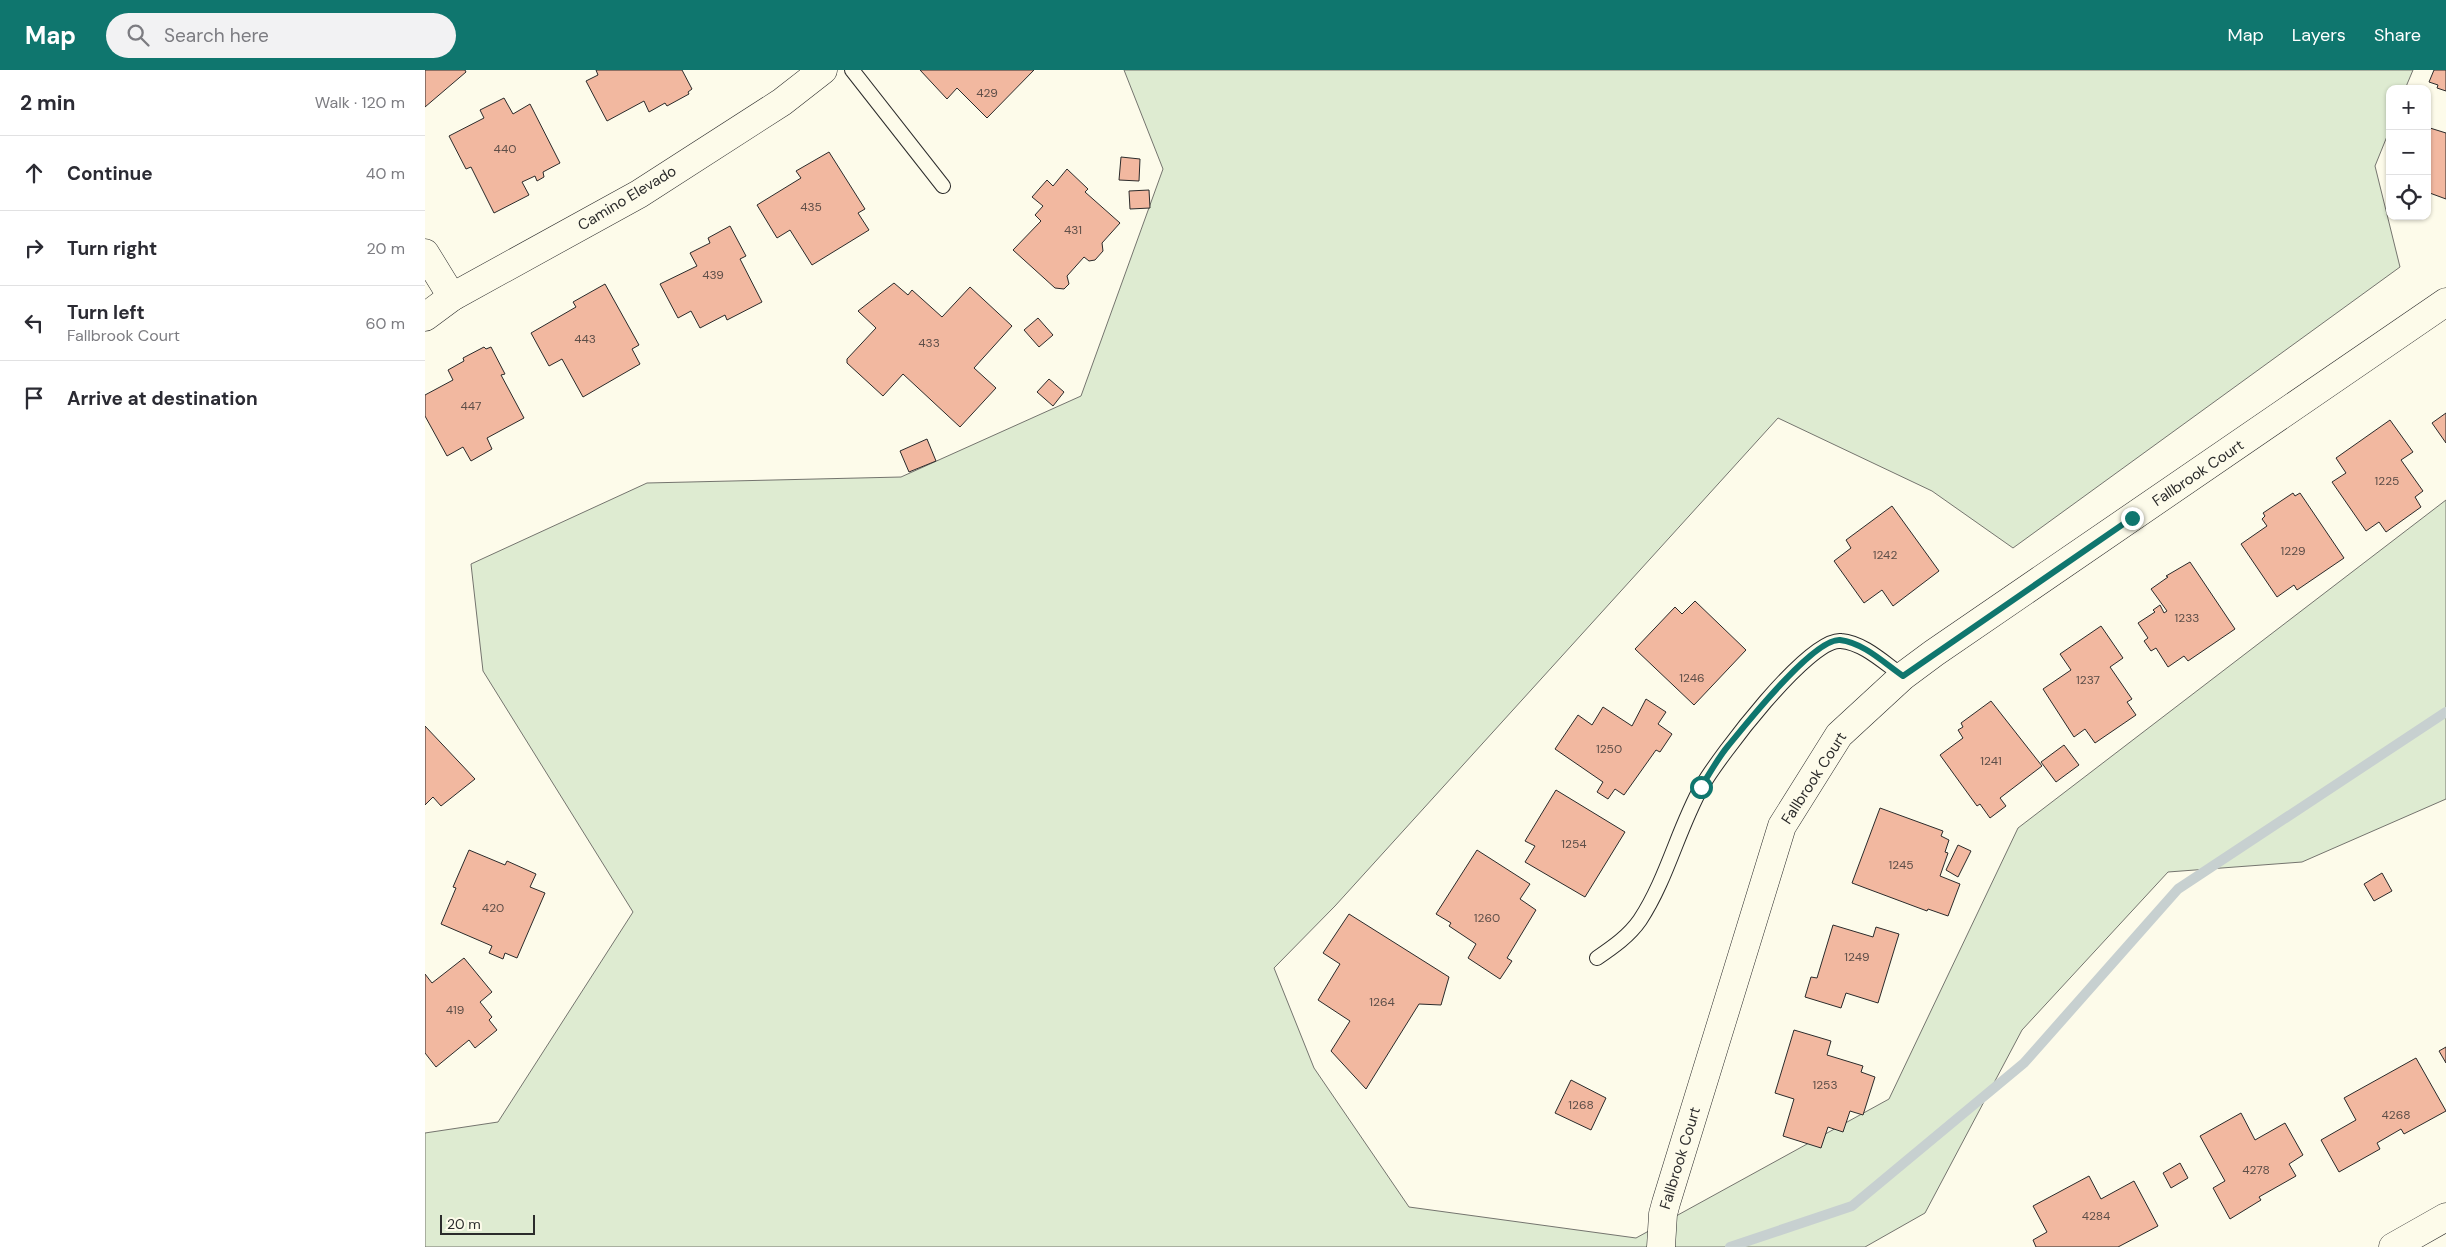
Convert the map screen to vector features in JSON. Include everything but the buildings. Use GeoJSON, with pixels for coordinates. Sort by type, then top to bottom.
{"type":"FeatureCollection","features":[{"type":"Feature","properties":{"kind":"street","name":"Camino Elevado"},"geometry":{"type":"LineString","coordinates":[[425,317],[452,297],[639,194],[782,102],[823,70]]}},
{"type":"Feature","properties":{"kind":"street"},"geometry":{"type":"LineString","coordinates":[[425,254],[452,297]]}},
{"type":"Feature","properties":{"kind":"street","name":"Fallbrook Court"},"geometry":{"type":"LineString","coordinates":[[1661,1247],[1663,1214],[1782,826],[1839,735],[1903,676],[2446,302]]}},
{"type":"Feature","properties":{"kind":"street"},"geometry":{"type":"LineString","coordinates":[[2393,1247],[2446,1217]]}},
{"type":"Feature","properties":{"kind":"lane"},"geometry":{"type":"LineString","coordinates":[[851,70],[943,186]]}},
{"type":"Feature","properties":{"kind":"lane"},"geometry":{"type":"LineString","coordinates":[[1597,958],[1622,941],[1639,922],[1655,894],[1701,787],[1727,747],[1803,660],[1823,645],[1839,640],[1861,646],[1903,676]]}},
{"type":"Feature","properties":{"kind":"green space"},"geometry":{"type":"Polygon","coordinates":[[[1124,70],[2413,70],[2407,85],[2386,85],[2386,139],[2375,166],[2386,210],[2386,220],[2388,220],[2400,267],[2013,548],[1932,491],[1778,418],[1335,906],[1274,968],[1314,1068],[1409,1207],[1636,1238],[1889,1099],[2018,828],[2446,500],[2446,799],[2302,862],[2168,872],[2022,1030],[1925,1213],[1865,1247],[425,1247],[425,1133],[498,1122],[633,912],[483,671],[471,564],[647,483],[901,477],[1081,396],[1163,169],[1124,70]]]}},
{"type":"Feature","properties":{"kind":"waterway"},"geometry":{"type":"LineString","coordinates":[[1730,1247],[1852,1206],[2024,1063],[2178,889],[2446,712]]}},
{"type":"Feature","properties":{"kind":"route"},"geometry":{"type":"LineString","coordinates":[[1701,787],[1727,747],[1803,660],[1823,645],[1839,640],[1861,646],[1903,676],[2132,518]]}}]}
